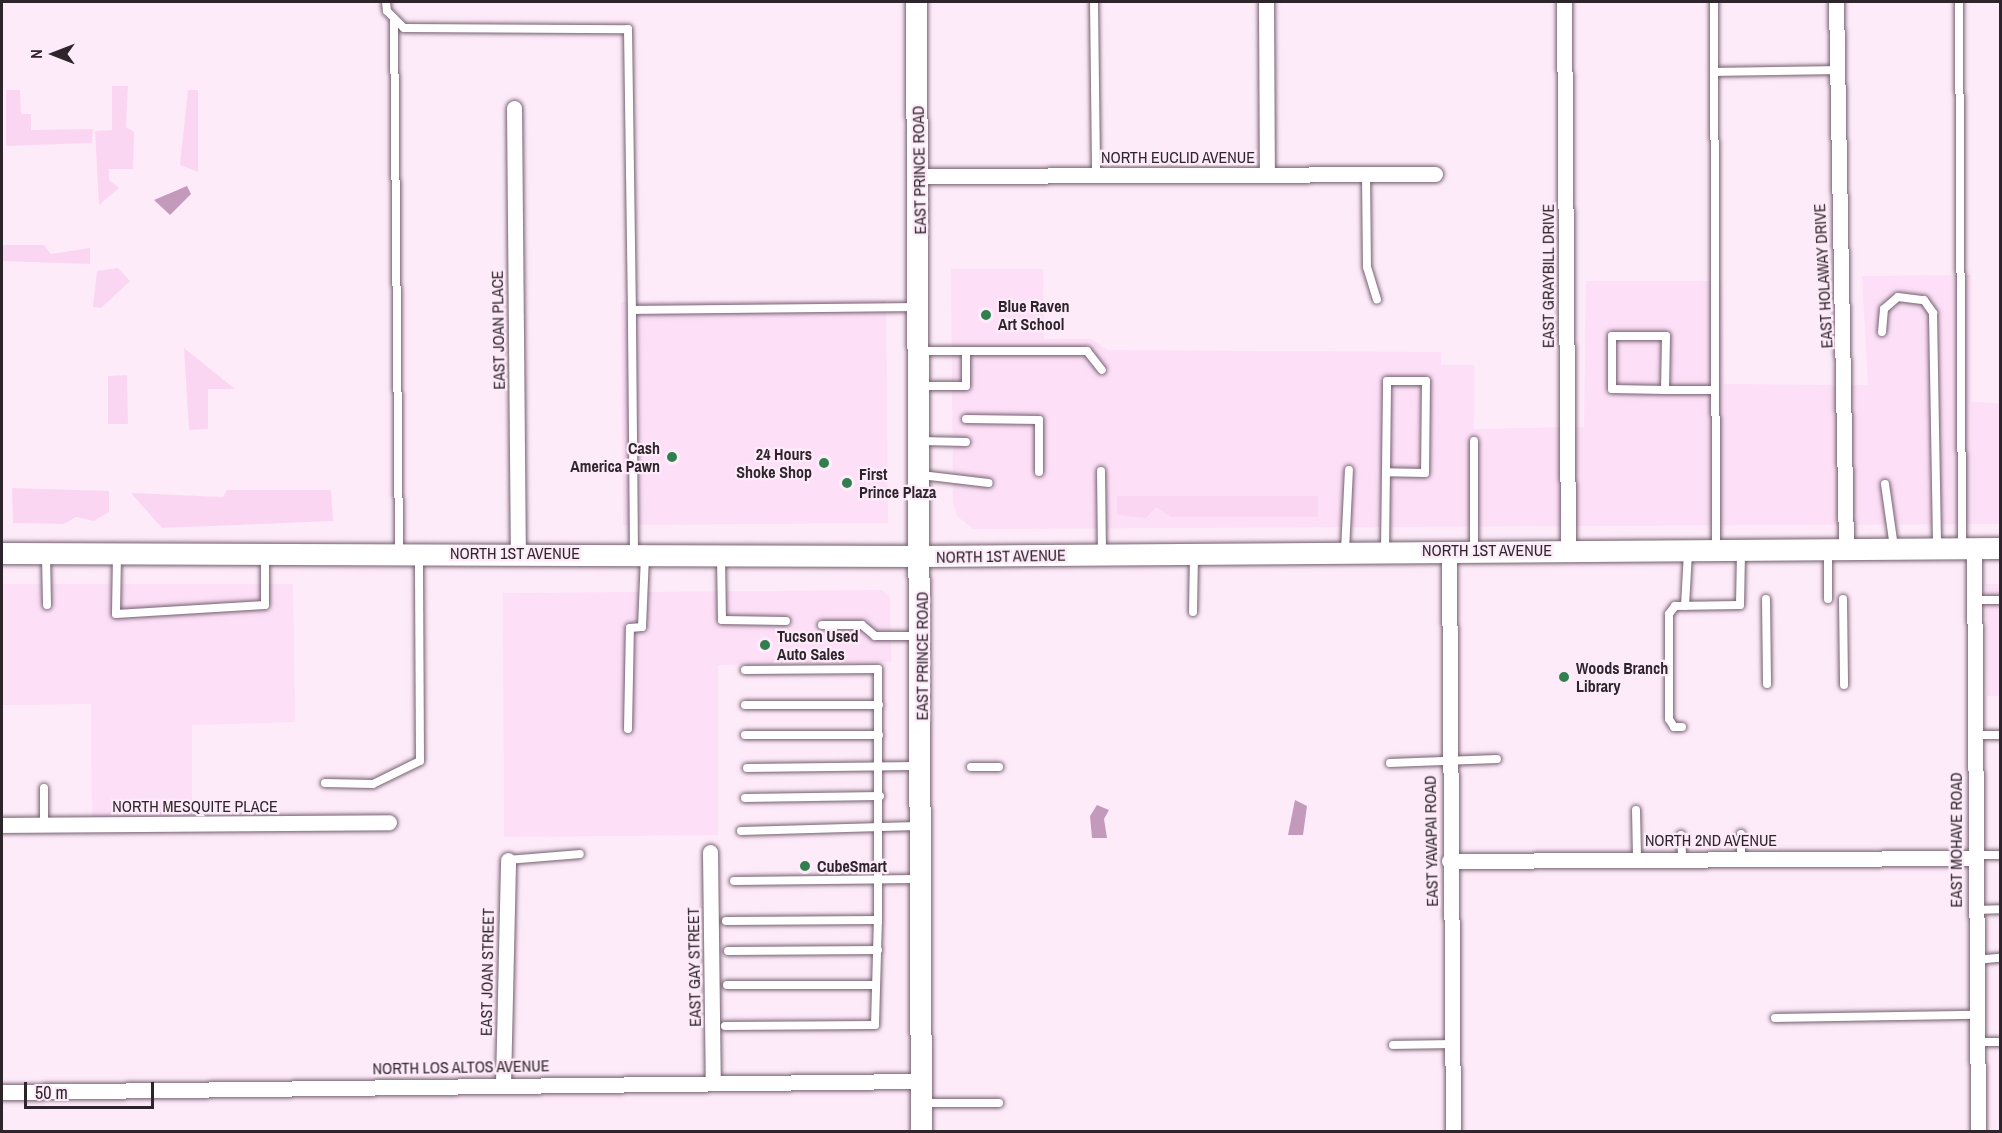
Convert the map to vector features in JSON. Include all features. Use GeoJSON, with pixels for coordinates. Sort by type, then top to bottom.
{"type":"FeatureCollection","features":[{"type":"Feature","properties":{"kind":"main road","name":"EAST PRINCE ROAD"},"geometry":{"type":"LineString","coordinates":[[916,2],[920,176],[922,556],[921,1131]]}},
{"type":"Feature","properties":{"kind":"main road","name":"NORTH 1ST AVENUE"},"geometry":{"type":"LineString","coordinates":[[2,553],[518,552],[922,556],[1568,549],[2001,548]]}},
{"type":"Feature","properties":{"kind":"street"},"geometry":{"type":"LineString","coordinates":[[1266,2],[1267,175]]}},
{"type":"Feature","properties":{"kind":"street","name":"EAST GRAYBILL DRIVE"},"geometry":{"type":"LineString","coordinates":[[1564,2],[1568,549]]}},
{"type":"Feature","properties":{"kind":"street","name":"EAST HOLAWAY DRIVE"},"geometry":{"type":"LineString","coordinates":[[1836,2],[1837,549]]}},
{"type":"Feature","properties":{"kind":"street","name":"EAST JOAN PLACE"},"geometry":{"type":"LineString","coordinates":[[514,108],[518,552]]}},
{"type":"Feature","properties":{"kind":"street","name":"NORTH EUCLID AVENUE"},"geometry":{"type":"LineString","coordinates":[[920,176],[1436,174]]}},
{"type":"Feature","properties":{"kind":"street","name":"EAST MOHAVE ROAD"},"geometry":{"type":"LineString","coordinates":[[1968,548],[1974,600],[1973,857],[1978,1131]]}},
{"type":"Feature","properties":{"kind":"street","name":"EAST YAVAPAI ROAD"},"geometry":{"type":"LineString","coordinates":[[1449,550],[1448,762],[1453,1131]]}},
{"type":"Feature","properties":{"kind":"street","name":"NORTH MESQUITE PLACE"},"geometry":{"type":"LineString","coordinates":[[2,825],[388,822]]}},
{"type":"Feature","properties":{"kind":"street","name":"EAST GAY STREET"},"geometry":{"type":"LineString","coordinates":[[710,852],[713,1082]]}},
{"type":"Feature","properties":{"kind":"street","name":"NORTH 2ND AVENUE"},"geometry":{"type":"LineString","coordinates":[[1449,861],[1636,857],[1973,857]]}},
{"type":"Feature","properties":{"kind":"street","name":"EAST JOAN STREET"},"geometry":{"type":"LineString","coordinates":[[503,1084],[508,860]]}},
{"type":"Feature","properties":{"kind":"street","name":"NORTH LOS ALTOS AVENUE"},"geometry":{"type":"LineString","coordinates":[[2,1092],[503,1084],[922,1081]]}},
{"type":"Feature","properties":{"kind":"lane"},"geometry":{"type":"LineString","coordinates":[[386,2],[394,19],[404,28],[628,28],[632,310],[642,627],[630,628],[628,729]]}},
{"type":"Feature","properties":{"kind":"lane"},"geometry":{"type":"LineString","coordinates":[[1094,2],[1096,175]]}},
{"type":"Feature","properties":{"kind":"lane"},"geometry":{"type":"LineString","coordinates":[[1714,2],[1716,549]]}},
{"type":"Feature","properties":{"kind":"lane"},"geometry":{"type":"LineString","coordinates":[[1959,2],[1968,548]]}},
{"type":"Feature","properties":{"kind":"lane"},"geometry":{"type":"LineString","coordinates":[[325,783],[373,784],[420,761],[409,553],[394,19]]}},
{"type":"Feature","properties":{"kind":"lane"},"geometry":{"type":"LineString","coordinates":[[1714,72],[1837,70]]}},
{"type":"Feature","properties":{"kind":"lane"},"geometry":{"type":"LineString","coordinates":[[1366,174],[1367,267],[1377,300]]}},
{"type":"Feature","properties":{"kind":"lane"},"geometry":{"type":"LineString","coordinates":[[1882,333],[1884,309],[1898,297],[1924,300],[1933,313],[1937,548]]}},
{"type":"Feature","properties":{"kind":"lane"},"geometry":{"type":"LineString","coordinates":[[632,310],[920,307]]}},
{"type":"Feature","properties":{"kind":"lane"},"geometry":{"type":"LineString","coordinates":[[1665,390],[1666,336],[1612,336],[1612,389],[1665,390],[1714,390]]}},
{"type":"Feature","properties":{"kind":"lane"},"geometry":{"type":"LineString","coordinates":[[921,351],[1087,351],[1102,370]]}},
{"type":"Feature","properties":{"kind":"lane"},"geometry":{"type":"LineString","coordinates":[[921,386],[966,386],[966,351]]}},
{"type":"Feature","properties":{"kind":"lane"},"geometry":{"type":"LineString","coordinates":[[1385,551],[1386,381],[1426,381],[1425,473],[1386,472]]}},
{"type":"Feature","properties":{"kind":"lane"},"geometry":{"type":"LineString","coordinates":[[966,419],[1039,420],[1039,472]]}},
{"type":"Feature","properties":{"kind":"lane"},"geometry":{"type":"LineString","coordinates":[[921,441],[966,442]]}},
{"type":"Feature","properties":{"kind":"lane"},"geometry":{"type":"LineString","coordinates":[[1474,441],[1474,550]]}},
{"type":"Feature","properties":{"kind":"lane"},"geometry":{"type":"LineString","coordinates":[[1344,551],[1349,470]]}},
{"type":"Feature","properties":{"kind":"lane"},"geometry":{"type":"LineString","coordinates":[[1101,471],[1102,555]]}},
{"type":"Feature","properties":{"kind":"lane"},"geometry":{"type":"LineString","coordinates":[[921,476],[989,483]]}},
{"type":"Feature","properties":{"kind":"lane"},"geometry":{"type":"LineString","coordinates":[[1885,484],[1894,548]]}},
{"type":"Feature","properties":{"kind":"lane"},"geometry":{"type":"LineString","coordinates":[[1685,606],[1688,549]]}},
{"type":"Feature","properties":{"kind":"lane"},"geometry":{"type":"LineString","coordinates":[[1682,727],[1674,727],[1669,719],[1669,614],[1675,606],[1740,605],[1741,549]]}},
{"type":"Feature","properties":{"kind":"lane"},"geometry":{"type":"LineString","coordinates":[[1828,598],[1837,549]]}},
{"type":"Feature","properties":{"kind":"lane"},"geometry":{"type":"LineString","coordinates":[[46,553],[47,605]]}},
{"type":"Feature","properties":{"kind":"lane"},"geometry":{"type":"LineString","coordinates":[[117,553],[116,614],[266,605],[265,553]]}},
{"type":"Feature","properties":{"kind":"lane"},"geometry":{"type":"LineString","coordinates":[[1193,612],[1194,553]]}},
{"type":"Feature","properties":{"kind":"lane"},"geometry":{"type":"LineString","coordinates":[[721,554],[722,620],[786,621]]}},
{"type":"Feature","properties":{"kind":"lane"},"geometry":{"type":"LineString","coordinates":[[1843,598],[1844,685]]}},
{"type":"Feature","properties":{"kind":"lane"},"geometry":{"type":"LineString","coordinates":[[1766,599],[1767,684]]}},
{"type":"Feature","properties":{"kind":"lane"},"geometry":{"type":"LineString","coordinates":[[1974,600],[2001,600]]}},
{"type":"Feature","properties":{"kind":"lane"},"geometry":{"type":"LineString","coordinates":[[822,625],[862,625],[875,636],[922,635]]}},
{"type":"Feature","properties":{"kind":"lane"},"geometry":{"type":"LineString","coordinates":[[725,1026],[875,1025],[881,827],[878,669],[745,670]]}},
{"type":"Feature","properties":{"kind":"lane"},"geometry":{"type":"LineString","coordinates":[[745,705],[879,705]]}},
{"type":"Feature","properties":{"kind":"lane"},"geometry":{"type":"LineString","coordinates":[[745,735],[879,735]]}},
{"type":"Feature","properties":{"kind":"lane"},"geometry":{"type":"LineString","coordinates":[[1973,735],[2001,735]]}},
{"type":"Feature","properties":{"kind":"lane"},"geometry":{"type":"LineString","coordinates":[[1390,763],[1497,759]]}},
{"type":"Feature","properties":{"kind":"lane"},"geometry":{"type":"LineString","coordinates":[[747,768],[922,766]]}},
{"type":"Feature","properties":{"kind":"lane"},"geometry":{"type":"LineString","coordinates":[[971,767],[999,767]]}},
{"type":"Feature","properties":{"kind":"lane"},"geometry":{"type":"LineString","coordinates":[[44,788],[44,824]]}},
{"type":"Feature","properties":{"kind":"lane"},"geometry":{"type":"LineString","coordinates":[[745,798],[880,796]]}},
{"type":"Feature","properties":{"kind":"lane"},"geometry":{"type":"LineString","coordinates":[[1636,810],[1636,857]]}},
{"type":"Feature","properties":{"kind":"lane"},"geometry":{"type":"LineString","coordinates":[[741,831],[922,826]]}},
{"type":"Feature","properties":{"kind":"lane"},"geometry":{"type":"LineString","coordinates":[[1741,834],[1741,857]]}},
{"type":"Feature","properties":{"kind":"lane"},"geometry":{"type":"LineString","coordinates":[[1681,835],[1682,857]]}},
{"type":"Feature","properties":{"kind":"lane"},"geometry":{"type":"LineString","coordinates":[[508,860],[580,854]]}},
{"type":"Feature","properties":{"kind":"lane"},"geometry":{"type":"LineString","coordinates":[[1973,857],[2001,855]]}},
{"type":"Feature","properties":{"kind":"lane"},"geometry":{"type":"LineString","coordinates":[[734,881],[922,879]]}},
{"type":"Feature","properties":{"kind":"lane"},"geometry":{"type":"LineString","coordinates":[[1974,910],[2001,909]]}},
{"type":"Feature","properties":{"kind":"lane"},"geometry":{"type":"LineString","coordinates":[[726,921],[878,922]]}},
{"type":"Feature","properties":{"kind":"lane"},"geometry":{"type":"LineString","coordinates":[[728,951],[878,951]]}},
{"type":"Feature","properties":{"kind":"lane"},"geometry":{"type":"LineString","coordinates":[[1975,960],[2001,958]]}},
{"type":"Feature","properties":{"kind":"lane"},"geometry":{"type":"LineString","coordinates":[[727,986],[876,985]]}},
{"type":"Feature","properties":{"kind":"lane"},"geometry":{"type":"LineString","coordinates":[[1775,1018],[1976,1016]]}},
{"type":"Feature","properties":{"kind":"lane"},"geometry":{"type":"LineString","coordinates":[[1977,1042],[2001,1042]]}},
{"type":"Feature","properties":{"kind":"lane"},"geometry":{"type":"LineString","coordinates":[[1393,1045],[1451,1044]]}},
{"type":"Feature","properties":{"kind":"lane"},"geometry":{"type":"LineString","coordinates":[[921,1103],[999,1103]]}},
{"type":"Feature","properties":{"kind":"shaded area"},"geometry":{"type":"Polygon","coordinates":[[[112,86],[128,86],[126,127],[134,132],[133,169],[109,169],[109,180],[119,188],[99,205],[95,131],[112,130],[112,86]]]}},
{"type":"Feature","properties":{"kind":"shaded area"},"geometry":{"type":"Polygon","coordinates":[[[6,90],[20,90],[21,114],[31,114],[31,130],[93,129],[92,143],[6,146],[6,90]]]}},
{"type":"Feature","properties":{"kind":"shaded area"},"geometry":{"type":"Polygon","coordinates":[[[188,90],[198,90],[198,172],[180,165],[188,90]]]}},
{"type":"Feature","properties":{"kind":"shaded area"},"geometry":{"type":"Polygon","coordinates":[[[187,186],[191,194],[170,215],[154,200],[187,186]]]}},
{"type":"Feature","properties":{"kind":"shaded area"},"geometry":{"type":"Polygon","coordinates":[[[2,245],[44,245],[51,254],[90,248],[90,264],[2,261],[2,245]]]}},
{"type":"Feature","properties":{"kind":"shaded area"},"geometry":{"type":"Polygon","coordinates":[[[118,268],[130,281],[101,308],[93,307],[97,271],[118,268]]]}},
{"type":"Feature","properties":{"kind":"shaded area"},"geometry":{"type":"Polygon","coordinates":[[[951,269],[1043,269],[1044,339],[1091,339],[1108,350],[1441,352],[1441,365],[1474,365],[1474,429],[1584,427],[1586,281],[1722,281],[1724,384],[1868,385],[1862,276],[1971,275],[1971,402],[2000,403],[2000,524],[973,529],[957,516],[953,501],[951,269]]]}},
{"type":"Feature","properties":{"kind":"shaded area"},"geometry":{"type":"Polygon","coordinates":[[[886,300],[888,523],[623,525],[621,302],[886,300]]]}},
{"type":"Feature","properties":{"kind":"shaded area"},"geometry":{"type":"Polygon","coordinates":[[[184,348],[235,389],[208,389],[208,429],[189,430],[184,348]]]}},
{"type":"Feature","properties":{"kind":"shaded area"},"geometry":{"type":"Polygon","coordinates":[[[127,375],[128,424],[108,424],[108,376],[127,375]]]}},
{"type":"Feature","properties":{"kind":"shaded area"},"geometry":{"type":"Polygon","coordinates":[[[12,488],[109,491],[109,512],[94,521],[76,517],[64,524],[13,523],[12,488]]]}},
{"type":"Feature","properties":{"kind":"shaded area"},"geometry":{"type":"Polygon","coordinates":[[[227,490],[331,490],[333,521],[162,528],[131,493],[223,497],[227,490]]]}},
{"type":"Feature","properties":{"kind":"shaded area"},"geometry":{"type":"Polygon","coordinates":[[[1117,496],[1318,496],[1318,517],[1171,517],[1156,507],[1146,518],[1117,515],[1117,496]]]}},
{"type":"Feature","properties":{"kind":"shaded area"},"geometry":{"type":"Polygon","coordinates":[[[2,584],[293,584],[295,722],[192,725],[192,816],[92,819],[91,704],[2,705],[2,584]]]}},
{"type":"Feature","properties":{"kind":"shaded area"},"geometry":{"type":"Polygon","coordinates":[[[1986,584],[2000,584],[2000,696],[1987,696],[1986,584]]]}},
{"type":"Feature","properties":{"kind":"shaded area"},"geometry":{"type":"Polygon","coordinates":[[[882,590],[890,597],[891,662],[718,665],[718,835],[504,837],[503,593],[882,590]]]}},
{"type":"Feature","properties":{"kind":"shaded area"},"geometry":{"type":"Polygon","coordinates":[[[1295,800],[1307,806],[1303,835],[1288,835],[1295,800]]]}},
{"type":"Feature","properties":{"kind":"shaded area"},"geometry":{"type":"Polygon","coordinates":[[[1097,805],[1109,810],[1104,819],[1107,838],[1092,838],[1090,816],[1097,805]]]}},
{"type":"Feature","properties":{"kind":"place","name":"Blue Raven Art School"},"geometry":{"type":"Point","coordinates":[986,315]}},
{"type":"Feature","properties":{"kind":"place","name":"Cash America Pawn"},"geometry":{"type":"Point","coordinates":[672,457]}},
{"type":"Feature","properties":{"kind":"place","name":"24 Hours Shoke Shop"},"geometry":{"type":"Point","coordinates":[824,463]}},
{"type":"Feature","properties":{"kind":"place","name":"First Prince Plaza"},"geometry":{"type":"Point","coordinates":[847,483]}},
{"type":"Feature","properties":{"kind":"place","name":"Tucson Used Auto Sales"},"geometry":{"type":"Point","coordinates":[765,645]}},
{"type":"Feature","properties":{"kind":"place","name":"Woods Branch Library"},"geometry":{"type":"Point","coordinates":[1564,677]}},
{"type":"Feature","properties":{"kind":"place","name":"CubeSmart"},"geometry":{"type":"Point","coordinates":[805,866]}}]}
